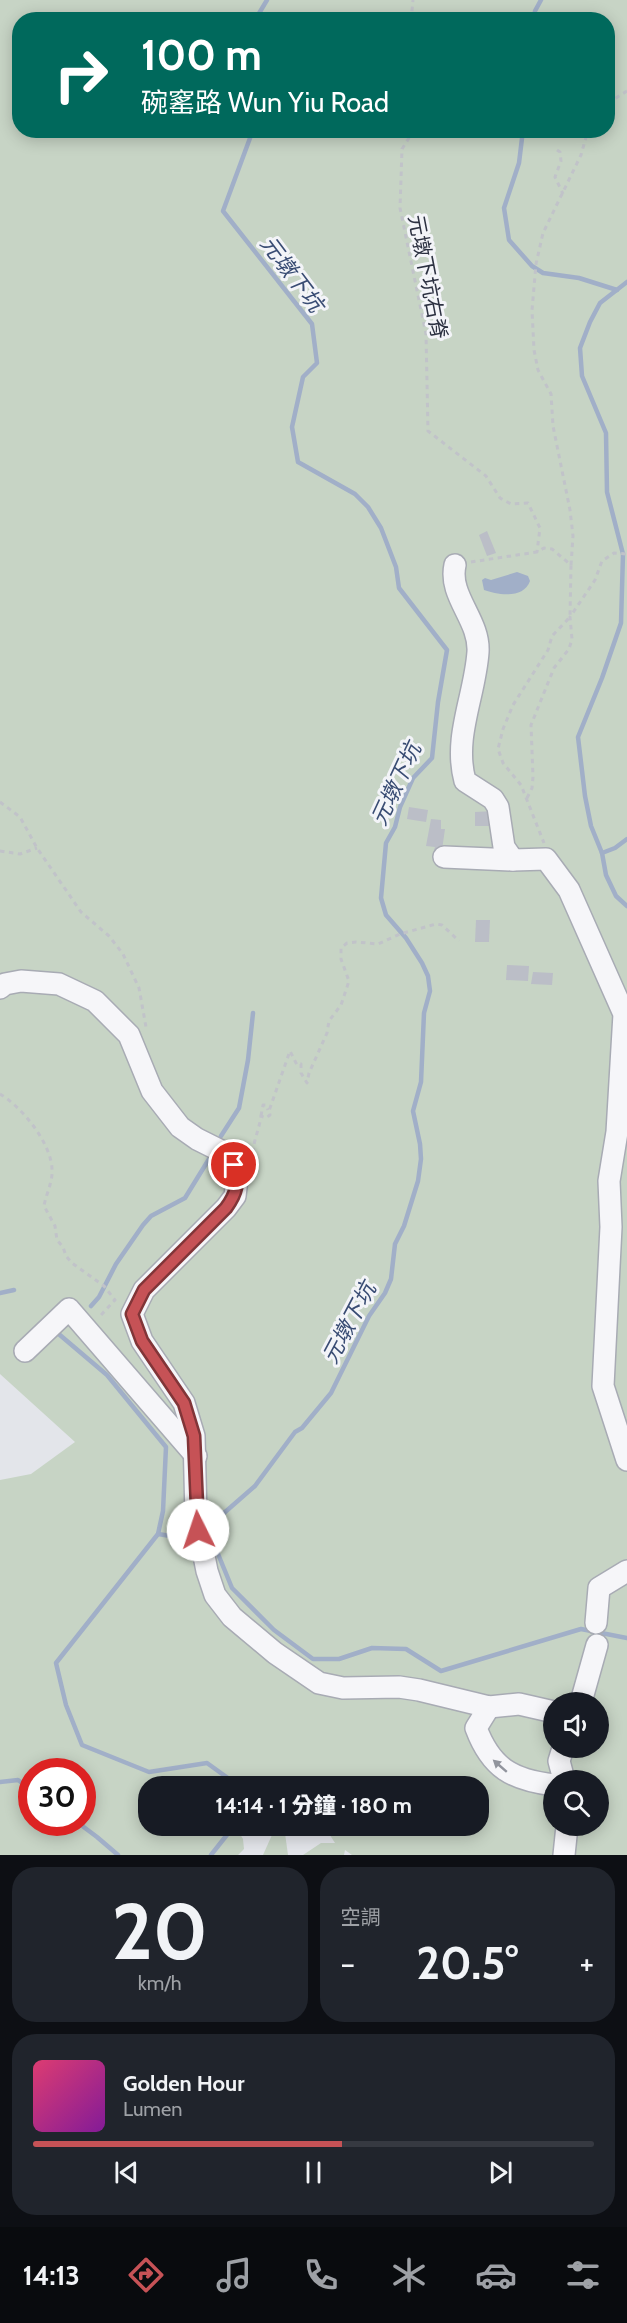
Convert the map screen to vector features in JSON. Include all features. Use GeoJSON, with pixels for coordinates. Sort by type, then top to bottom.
{"type":"FeatureCollection","features":[{"type":"Feature","properties":{"kind":"street"},"geometry":{"type":"LineString","coordinates":[[455,565],[454,586],[477,632],[478,652],[463,724],[461,767],[465,781],[493,799],[498,807],[504,847],[513,860]]}},
{"type":"Feature","properties":{"kind":"street"},"geometry":{"type":"LineString","coordinates":[[444,857],[546,859],[569,890],[624,1014],[617,1132],[609,1181],[611,1227],[603,1386],[627,1460]]}},
{"type":"Feature","properties":{"kind":"street"},"geometry":{"type":"LineString","coordinates":[[0,988],[5,984],[21,981],[59,984],[94,1001],[129,1035],[152,1091],[180,1127],[225,1153],[234,1165],[236,1171],[235,1196],[226,1208],[144,1290],[132,1314],[142,1341],[184,1403],[194,1436],[196,1516],[207,1571],[215,1595],[232,1617],[283,1659],[319,1683],[343,1688],[399,1687],[489,1707],[519,1704],[543,1709]]}},
{"type":"Feature","properties":{"kind":"street"},"geometry":{"type":"LineString","coordinates":[[25,1351],[69,1309],[196,1456]]}},
{"type":"Feature","properties":{"kind":"street"},"geometry":{"type":"LineString","coordinates":[[596,1623],[599,1588],[627,1570]]}},
{"type":"Feature","properties":{"kind":"street"},"geometry":{"type":"LineString","coordinates":[[584,1692],[597,1645]]}},
{"type":"Feature","properties":{"kind":"street"},"geometry":{"type":"LineString","coordinates":[[489,1707],[476,1728],[482,1746],[505,1771],[519,1778],[543,1783]]}},
{"type":"Feature","properties":{"kind":"street"},"geometry":{"type":"LineString","coordinates":[[564,1855],[566,1836]]}},
{"type":"Feature","properties":{"kind":"path","name":"元墩下坑右脊"},"geometry":{"type":"LineString","coordinates":[[409,138],[402,149],[400,208],[426,334],[428,431],[486,476],[500,498],[511,504],[528,502],[540,528],[537,552]]}},
{"type":"Feature","properties":{"kind":"path"},"geometry":{"type":"LineString","coordinates":[[527,798],[532,788],[533,777],[531,725],[554,668],[569,649],[572,639],[570,617],[573,536],[553,426],[551,394],[538,370],[534,350],[532,310],[536,264],[543,233],[581,155],[586,138]]}},
{"type":"Feature","properties":{"kind":"path"},"geometry":{"type":"LineString","coordinates":[[557,150],[560,152],[561,161],[555,177],[563,194]]}},
{"type":"Feature","properties":{"kind":"path"},"geometry":{"type":"LineString","coordinates":[[455,565],[537,552],[544,548],[552,549],[571,565]]}},
{"type":"Feature","properties":{"kind":"path"},"geometry":{"type":"LineString","coordinates":[[546,859],[548,851],[530,812],[527,798],[521,785],[500,757],[500,739],[513,705],[548,650],[552,636],[570,617],[595,580],[602,561],[615,553],[627,554]]}},
{"type":"Feature","properties":{"kind":"path"},"geometry":{"type":"LineString","coordinates":[[0,802],[20,818],[37,848],[81,912],[109,936],[123,954],[139,988],[147,1035]]}},
{"type":"Feature","properties":{"kind":"path"},"geometry":{"type":"LineString","coordinates":[[0,851],[20,854],[37,848]]}},
{"type":"Feature","properties":{"kind":"path"},"geometry":{"type":"LineString","coordinates":[[261,1116],[266,1118],[270,1115],[269,1111],[290,1051],[297,1065],[301,1064],[301,1073],[307,1083],[309,1073],[327,1033],[329,1021],[341,1005],[349,981],[341,959],[340,948],[347,943],[356,942],[378,944],[412,930],[436,924],[442,925],[459,941]]}},
{"type":"Feature","properties":{"kind":"path"},"geometry":{"type":"LineString","coordinates":[[0,1094],[42,1137],[52,1170],[44,1206],[55,1226],[57,1240],[72,1263],[104,1286],[115,1300],[101,1316],[69,1309]]}},
{"type":"Feature","properties":{"kind":"path"},"geometry":{"type":"LineString","coordinates":[[236,1171],[245,1168],[247,1147],[253,1156],[253,1140],[258,1134],[263,1105],[266,1105],[269,1111]]}},
{"type":"Feature","properties":{"kind":"green space"},"geometry":{"type":"Polygon","coordinates":[[[0,0],[627,0],[627,1855],[352,1855],[345,1850],[344,1855],[303,1855],[321,1843],[335,1843],[330,1836],[489,1836],[489,1776],[138,1776],[138,1836],[241,1836],[244,1849],[238,1855],[0,1855],[0,1480],[31,1474],[75,1442],[0,1374],[0,0]]]}},
{"type":"Feature","properties":{"kind":"green space"},"geometry":{"type":"Polygon","coordinates":[[[272,1836],[285,1836],[288,1855],[263,1855],[272,1836]]]}},
{"type":"Feature","properties":{"kind":"water"},"geometry":{"type":"Polygon","coordinates":[[[517,572],[528,576],[530,581],[522,591],[503,594],[484,590],[482,580],[485,578],[491,580],[517,572]]]}},
{"type":"Feature","properties":{"kind":"building"},"geometry":{"type":"Polygon","coordinates":[[[487,531],[496,553],[487,556],[479,535],[487,531]]]}},
{"type":"Feature","properties":{"kind":"building"},"geometry":{"type":"Polygon","coordinates":[[[409,807],[428,810],[426,822],[407,819],[409,807]]]}},
{"type":"Feature","properties":{"kind":"building"},"geometry":{"type":"Polygon","coordinates":[[[494,811],[494,826],[475,826],[475,812],[494,811]]]}},
{"type":"Feature","properties":{"kind":"building"},"geometry":{"type":"Polygon","coordinates":[[[431,819],[441,820],[441,829],[445,829],[442,850],[434,850],[435,847],[426,846],[431,819]]]}},
{"type":"Feature","properties":{"kind":"building"},"geometry":{"type":"Polygon","coordinates":[[[476,920],[490,920],[489,942],[475,942],[476,920]]]}},
{"type":"Feature","properties":{"kind":"building"},"geometry":{"type":"Polygon","coordinates":[[[507,965],[529,966],[528,981],[506,980],[507,965]]]}},
{"type":"Feature","properties":{"kind":"building"},"geometry":{"type":"Polygon","coordinates":[[[533,972],[553,973],[552,985],[531,984],[533,972]]]}},
{"type":"Feature","properties":{"kind":"waterway","name":"元墩下坑"},"geometry":{"type":"LineString","coordinates":[[260,12],[267,0]]}},
{"type":"Feature","properties":{"kind":"waterway"},"geometry":{"type":"LineString","coordinates":[[535,12],[541,0]]}},
{"type":"Feature","properties":{"kind":"waterway","name":"元墩下坑"},"geometry":{"type":"LineString","coordinates":[[203,1526],[224,1513],[255,1486],[295,1432],[302,1428],[331,1393],[369,1316],[385,1293],[391,1279],[395,1244],[404,1226],[418,1181],[421,1159],[413,1111],[421,1082],[424,1013],[430,991],[428,976],[422,963],[406,938],[386,915],[381,898],[386,843],[395,827],[400,807],[413,778],[432,758],[447,650],[399,588],[396,567],[381,528],[368,507],[355,494],[298,462],[292,427],[303,377],[317,363],[312,324],[223,211],[250,138]]}},
{"type":"Feature","properties":{"kind":"waterway"},"geometry":{"type":"LineString","coordinates":[[522,138],[519,163],[504,208],[509,240],[532,266],[543,273],[579,278],[617,290]]}},
{"type":"Feature","properties":{"kind":"waterway"},"geometry":{"type":"LineString","coordinates":[[627,282],[600,303],[580,348],[582,376],[606,433],[607,492],[623,554],[621,623],[578,737],[591,826],[602,853],[606,875],[616,896],[627,906]]}},
{"type":"Feature","properties":{"kind":"waterway"},"geometry":{"type":"LineString","coordinates":[[602,853],[615,848],[627,839]]}},
{"type":"Feature","properties":{"kind":"waterway"},"geometry":{"type":"LineString","coordinates":[[221,1136],[239,1108],[248,1060],[253,1013]]}},
{"type":"Feature","properties":{"kind":"waterway"},"geometry":{"type":"LineString","coordinates":[[91,1306],[99,1297],[116,1264],[143,1225],[151,1216],[185,1198],[209,1159]]}},
{"type":"Feature","properties":{"kind":"waterway"},"geometry":{"type":"LineString","coordinates":[[0,1293],[14,1290]]}},
{"type":"Feature","properties":{"kind":"waterway"},"geometry":{"type":"LineString","coordinates":[[54,1330],[107,1375],[166,1447],[163,1511],[158,1534],[56,1663],[66,1705],[82,1745],[149,1772],[207,1763],[225,1776]]}},
{"type":"Feature","properties":{"kind":"waterway"},"geometry":{"type":"LineString","coordinates":[[212,1513],[218,1554],[232,1588],[274,1630],[313,1659],[339,1659],[372,1648],[406,1649],[441,1671],[581,1629],[627,1638]]}},
{"type":"Feature","properties":{"kind":"waterway","name":"元墩下坑"},"geometry":{"type":"LineString","coordinates":[[158,1534],[183,1538],[193,1532]]}},
{"type":"Feature","properties":{"kind":"waterway"},"geometry":{"type":"LineString","coordinates":[[0,1782],[18,1780]]}},
{"type":"Feature","properties":{"kind":"waterway"},"geometry":{"type":"LineString","coordinates":[[96,1836],[118,1855]]}},
{"type":"Feature","properties":{"kind":"waterway"},"geometry":{"type":"LineString","coordinates":[[211,1855],[226,1836]]}},
{"type":"Feature","properties":{"kind":"route"},"geometry":{"type":"LineString","coordinates":[[198,1530],[194,1436],[184,1403],[142,1341],[132,1314],[144,1290],[226,1208],[235,1196],[237,1179],[234,1165]]}}]}
